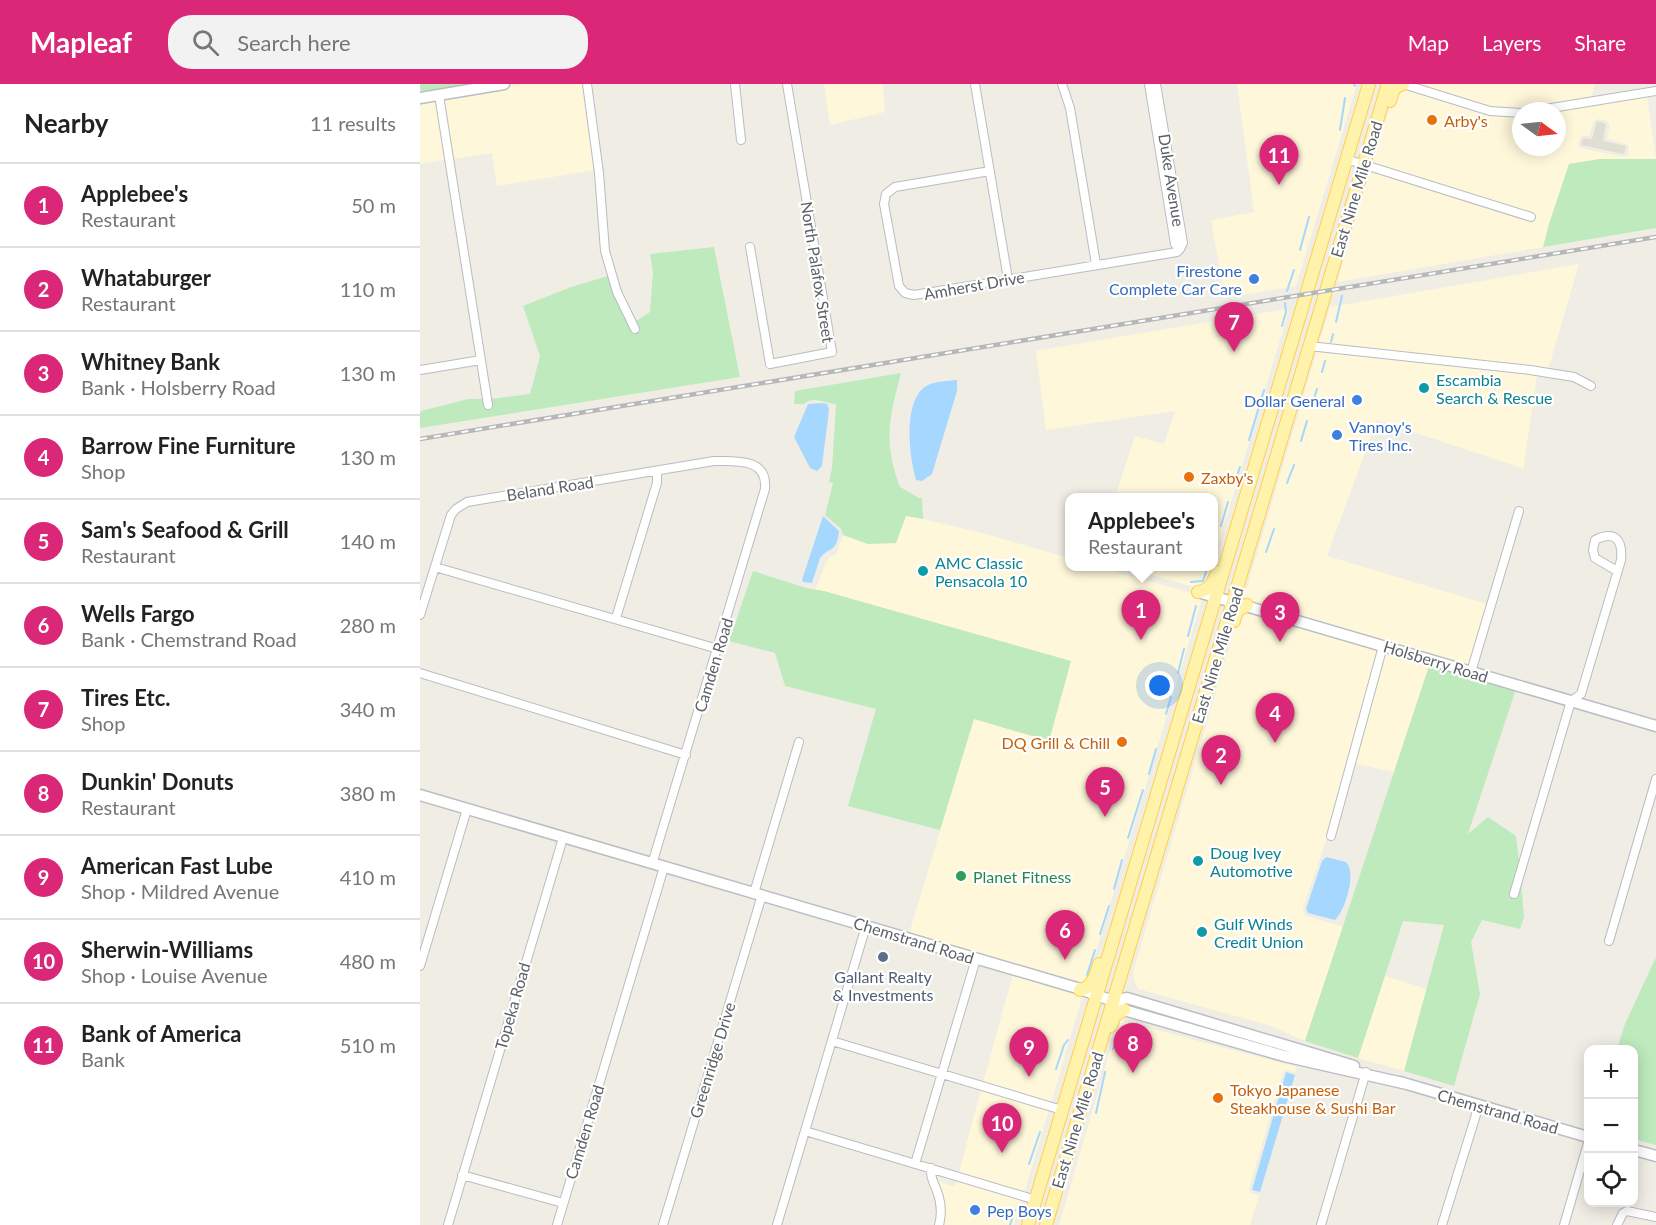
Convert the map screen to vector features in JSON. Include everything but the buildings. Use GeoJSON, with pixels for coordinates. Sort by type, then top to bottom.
{"type":"FeatureCollection","features":[{"type":"Feature","properties":{"kind":"main road","name":"East Nine Mile Road"},"geometry":{"type":"LineString","coordinates":[[1028,1225],[1335,199],[1358,161],[1365,99],[1369,84]]}},
{"type":"Feature","properties":{"kind":"main road"},"geometry":{"type":"LineString","coordinates":[[1358,161],[1378,98],[1376,84]]}},
{"type":"Feature","properties":{"kind":"main road","name":"East Nine Mile Road"},"geometry":{"type":"LineString","coordinates":[[1046,1225],[1332,271],[1340,243],[1339,226],[1358,161],[1388,84]]}},
{"type":"Feature","properties":{"kind":"main road"},"geometry":{"type":"LineString","coordinates":[[1358,161],[1375,148],[1394,88],[1403,84]]}},
{"type":"Feature","properties":{"kind":"main road"},"geometry":{"type":"LineString","coordinates":[[1332,271],[1325,261],[1336,213],[1335,199]]}},
{"type":"Feature","properties":{"kind":"main road"},"geometry":{"type":"LineString","coordinates":[[1315,266],[1332,271]]}},
{"type":"Feature","properties":{"kind":"main road"},"geometry":{"type":"LineString","coordinates":[[1300,375],[1295,374],[1293,366],[1305,320],[1303,306]]}},
{"type":"Feature","properties":{"kind":"main road"},"geometry":{"type":"LineString","coordinates":[[1281,442],[1279,430],[1292,381],[1290,374],[1284,370]]}},
{"type":"Feature","properties":{"kind":"main road"},"geometry":{"type":"LineString","coordinates":[[1218,568],[1266,405],[1276,397]]}},
{"type":"Feature","properties":{"kind":"main road"},"geometry":{"type":"LineString","coordinates":[[1233,602],[1228,597],[1227,581],[1269,438],[1268,423]]}},
{"type":"Feature","properties":{"kind":"main road"},"geometry":{"type":"LineString","coordinates":[[1198,592],[1206,591],[1211,586],[1217,571]]}},
{"type":"Feature","properties":{"kind":"main road"},"geometry":{"type":"LineString","coordinates":[[1182,769],[1182,750],[1222,618],[1222,605],[1216,597]]}},
{"type":"Feature","properties":{"kind":"main road"},"geometry":{"type":"LineString","coordinates":[[1182,769],[1198,741],[1237,611],[1247,605]]}},
{"type":"Feature","properties":{"kind":"main road"},"geometry":{"type":"LineString","coordinates":[[1113,1001],[1106,990],[1108,979],[1188,712],[1188,692]]}},
{"type":"Feature","properties":{"kind":"main road"},"geometry":{"type":"LineString","coordinates":[[1159,847],[1158,839],[1169,792],[1166,785]]}},
{"type":"Feature","properties":{"kind":"main road"},"geometry":{"type":"LineString","coordinates":[[1130,943],[1130,921],[1146,868],[1145,855]]}},
{"type":"Feature","properties":{"kind":"main road"},"geometry":{"type":"LineString","coordinates":[[1080,990],[1090,985],[1096,973],[1117,902],[1131,880]]}},
{"type":"Feature","properties":{"kind":"main road"},"geometry":{"type":"LineString","coordinates":[[1067,1156],[1067,1131],[1102,1019],[1102,1003],[1097,996]]}},
{"type":"Feature","properties":{"kind":"main road"},"geometry":{"type":"LineString","coordinates":[[1051,1225],[1112,1023],[1115,1015],[1126,1004]]}},
{"type":"Feature","properties":{"kind":"main road"},"geometry":{"type":"LineString","coordinates":[[1036,1200],[1042,1210],[1040,1225]]}},
{"type":"Feature","properties":{"kind":"street"},"geometry":{"type":"LineString","coordinates":[[420,98],[468,87],[504,84]]}},
{"type":"Feature","properties":{"kind":"street"},"geometry":{"type":"LineString","coordinates":[[587,84],[599,173],[605,250],[617,292],[635,329]]}},
{"type":"Feature","properties":{"kind":"street"},"geometry":{"type":"LineString","coordinates":[[735,84],[741,140]]}},
{"type":"Feature","properties":{"kind":"street","name":"North Palafox Street"},"geometry":{"type":"LineString","coordinates":[[750,247],[770,364],[832,352],[787,84]]}},
{"type":"Feature","properties":{"kind":"street"},"geometry":{"type":"LineString","coordinates":[[975,84],[1008,279]]}},
{"type":"Feature","properties":{"kind":"street"},"geometry":{"type":"LineString","coordinates":[[1062,84],[1070,108],[1096,264]]}},
{"type":"Feature","properties":{"kind":"street","name":"Duke Avenue"},"geometry":{"type":"LineString","coordinates":[[1149,84],[1175,244],[1180,249],[1183,243],[1156,84]]}},
{"type":"Feature","properties":{"kind":"street"},"geometry":{"type":"LineString","coordinates":[[1403,84],[1490,111],[1512,112]]}},
{"type":"Feature","properties":{"kind":"street"},"geometry":{"type":"LineString","coordinates":[[1566,106],[1656,91]]}},
{"type":"Feature","properties":{"kind":"street"},"geometry":{"type":"LineString","coordinates":[[438,95],[488,405]]}},
{"type":"Feature","properties":{"kind":"street"},"geometry":{"type":"LineString","coordinates":[[1358,161],[1530,217]]}},
{"type":"Feature","properties":{"kind":"street","name":"Amherst Drive"},"geometry":{"type":"LineString","coordinates":[[990,171],[895,187],[890,190],[884,199],[887,222],[899,286],[905,293],[914,295],[1177,252],[1180,249]]}},
{"type":"Feature","properties":{"kind":"street"},"geometry":{"type":"LineString","coordinates":[[1309,346],[1530,370],[1575,377],[1591,386]]}},
{"type":"Feature","properties":{"kind":"street"},"geometry":{"type":"LineString","coordinates":[[420,370],[481,360]]}},
{"type":"Feature","properties":{"kind":"street","name":"Beland Road"},"geometry":{"type":"LineString","coordinates":[[420,615],[451,515],[467,502],[729,461],[752,464],[757,467]]}},
{"type":"Feature","properties":{"kind":"street","name":"Camden Road"},"geometry":{"type":"LineString","coordinates":[[652,864],[765,489],[764,477],[757,467]]}},
{"type":"Feature","properties":{"kind":"street"},"geometry":{"type":"LineString","coordinates":[[616,618],[657,483],[657,471]]}},
{"type":"Feature","properties":{"kind":"street"},"geometry":{"type":"LineString","coordinates":[[1471,672],[1520,511]]}},
{"type":"Feature","properties":{"kind":"street"},"geometry":{"type":"LineString","coordinates":[[1514,894],[1571,701],[1579,698],[1581,694],[1621,560],[1620,541],[1613,537],[1602,536],[1595,540],[1593,550],[1595,558],[1617,572]]}},
{"type":"Feature","properties":{"kind":"street"},"geometry":{"type":"LineString","coordinates":[[435,567],[718,649]]}},
{"type":"Feature","properties":{"kind":"street","name":"Holsberry Road"},"geometry":{"type":"LineString","coordinates":[[1198,592],[1656,726]]}},
{"type":"Feature","properties":{"kind":"street"},"geometry":{"type":"LineString","coordinates":[[1331,836],[1383,646]]}},
{"type":"Feature","properties":{"kind":"street"},"geometry":{"type":"LineString","coordinates":[[420,673],[686,754]]}},
{"type":"Feature","properties":{"kind":"street","name":"Greenridge Drive"},"geometry":{"type":"LineString","coordinates":[[663,1225],[799,742]]}},
{"type":"Feature","properties":{"kind":"street"},"geometry":{"type":"LineString","coordinates":[[1609,942],[1656,779]]}},
{"type":"Feature","properties":{"kind":"street","name":"Chemstrand Road"},"geometry":{"type":"LineString","coordinates":[[420,795],[1080,990],[1284,1056],[1366,1072],[1584,1136]]}},
{"type":"Feature","properties":{"kind":"street"},"geometry":{"type":"LineString","coordinates":[[420,966],[467,809]]}},
{"type":"Feature","properties":{"kind":"street","name":"Topeka Road"},"geometry":{"type":"LineString","coordinates":[[448,1225],[563,837]]}},
{"type":"Feature","properties":{"kind":"street","name":"Camden Road"},"geometry":{"type":"LineString","coordinates":[[556,1225],[664,867]]}},
{"type":"Feature","properties":{"kind":"street"},"geometry":{"type":"LineString","coordinates":[[777,1225],[866,926]]}},
{"type":"Feature","properties":{"kind":"street"},"geometry":{"type":"LineString","coordinates":[[915,1164],[976,959]]}},
{"type":"Feature","properties":{"kind":"street"},"geometry":{"type":"LineString","coordinates":[[832,1041],[1062,1110]]}},
{"type":"Feature","properties":{"kind":"street"},"geometry":{"type":"LineString","coordinates":[[1321,1225],[1366,1072]]}},
{"type":"Feature","properties":{"kind":"street"},"geometry":{"type":"LineString","coordinates":[[1442,1225],[1479,1105]]}},
{"type":"Feature","properties":{"kind":"street"},"geometry":{"type":"LineString","coordinates":[[805,1131],[1036,1200]]}},
{"type":"Feature","properties":{"kind":"street"},"geometry":{"type":"LineString","coordinates":[[1638,1151],[1656,1156]]}},
{"type":"Feature","properties":{"kind":"street"},"geometry":{"type":"LineString","coordinates":[[1564,1225],[1585,1153]]}},
{"type":"Feature","properties":{"kind":"street"},"geometry":{"type":"LineString","coordinates":[[932,1168],[931,1178],[940,1200],[939,1225]]}},
{"type":"Feature","properties":{"kind":"street"},"geometry":{"type":"LineString","coordinates":[[462,1175],[563,1203]]}},
{"type":"Feature","properties":{"kind":"street"},"geometry":{"type":"LineString","coordinates":[[1617,1225],[1623,1213],[1627,1211],[1656,1217]]}},
{"type":"Feature","properties":{"kind":"shaded area"},"geometry":{"type":"Polygon","coordinates":[[[525,84],[583,84],[595,170],[497,186],[492,153],[452,159],[443,98],[525,84]]]}},
{"type":"Feature","properties":{"kind":"shaded area"},"geometry":{"type":"Polygon","coordinates":[[[824,84],[883,84],[885,112],[830,125],[824,84]]]}},
{"type":"Feature","properties":{"kind":"shaded area"},"geometry":{"type":"Polygon","coordinates":[[[1237,84],[1357,84],[1296,286],[1225,298],[1211,220],[1254,212],[1237,84]]]}},
{"type":"Feature","properties":{"kind":"shaded area"},"geometry":{"type":"Polygon","coordinates":[[[1415,84],[1595,84],[1591,98],[1566,102],[1512,102],[1512,110],[1491,108],[1415,84]]]}},
{"type":"Feature","properties":{"kind":"shaded area"},"geometry":{"type":"Polygon","coordinates":[[[1399,90],[1410,90],[1489,115],[1512,116],[1512,156],[1566,156],[1566,110],[1647,96],[1656,159],[1600,159],[1569,164],[1543,247],[1337,282],[1370,170],[1533,221],[1535,215],[1372,164],[1394,94],[1399,90]],[[1598,119],[1594,121],[1589,136],[1580,137],[1578,145],[1581,148],[1624,157],[1628,155],[1627,144],[1607,139],[1610,125],[1607,121],[1598,119]]]}},
{"type":"Feature","properties":{"kind":"shaded area"},"geometry":{"type":"Polygon","coordinates":[[[435,99],[445,160],[420,164],[420,102],[435,99]]]}},
{"type":"Feature","properties":{"kind":"shaded area"},"geometry":{"type":"Polygon","coordinates":[[[1597,121],[1606,124],[1603,141],[1626,146],[1624,154],[1581,145],[1583,138],[1592,139],[1597,121]]]}},
{"type":"Feature","properties":{"kind":"shaded area"},"geometry":{"type":"Polygon","coordinates":[[[1579,264],[1548,370],[1319,343],[1330,307],[1579,264]]]}},
{"type":"Feature","properties":{"kind":"shaded area"},"geometry":{"type":"Polygon","coordinates":[[[1289,310],[1218,545],[1218,493],[1116,493],[1135,436],[1164,444],[1175,411],[1046,430],[1036,351],[1289,310]]]}},
{"type":"Feature","properties":{"kind":"shaded area"},"geometry":{"type":"Polygon","coordinates":[[[1317,350],[1537,375],[1523,471],[1522,468],[1377,420],[1327,556],[1487,604],[1468,667],[1243,601],[1317,350]]]}},
{"type":"Feature","properties":{"kind":"shaded area"},"geometry":{"type":"Polygon","coordinates":[[[906,515],[982,533],[1065,557],[1065,571],[1112,571],[1203,596],[1085,988],[909,934],[974,718],[1071,661],[815,590],[830,556],[836,555],[843,535],[868,544],[906,515]]]}},
{"type":"Feature","properties":{"kind":"shaded area"},"geometry":{"type":"Polygon","coordinates":[[[1137,571],[1211,571],[1205,590],[1137,571]]]}},
{"type":"Feature","properties":{"kind":"shaded area"},"geometry":{"type":"Polygon","coordinates":[[[1241,607],[1379,648],[1327,838],[1303,908],[1304,915],[1344,927],[1305,1041],[1268,1025],[1138,989],[1134,980],[1133,972],[1241,607]]]}},
{"type":"Feature","properties":{"kind":"shaded area"},"geometry":{"type":"Polygon","coordinates":[[[1386,650],[1430,663],[1394,772],[1356,764],[1386,650]]]}},
{"type":"Feature","properties":{"kind":"shaded area"},"geometry":{"type":"Polygon","coordinates":[[[1013,974],[1083,994],[1051,1103],[983,1083],[1013,974]]]}},
{"type":"Feature","properties":{"kind":"shaded area"},"geometry":{"type":"Polygon","coordinates":[[[1385,976],[1427,989],[1404,1071],[1358,1058],[1385,976]]]}},
{"type":"Feature","properties":{"kind":"shaded area"},"geometry":{"type":"Polygon","coordinates":[[[1119,1020],[1297,1067],[1295,1072],[1287,1070],[1283,1072],[1249,1189],[1251,1193],[1259,1195],[1250,1225],[1059,1225],[1119,1020]]]}},
{"type":"Feature","properties":{"kind":"shaded area"},"geometry":{"type":"Polygon","coordinates":[[[981,1089],[1049,1110],[1024,1193],[959,1173],[981,1089]]]}},
{"type":"Feature","properties":{"kind":"shaded area"},"geometry":{"type":"Polygon","coordinates":[[[957,1180],[1022,1199],[1014,1225],[943,1225],[945,1210],[937,1181],[954,1187],[957,1180]]]}},
{"type":"Feature","properties":{"kind":"green space"},"geometry":{"type":"Polygon","coordinates":[[[420,84],[464,84],[464,87],[421,95],[420,84]]]}},
{"type":"Feature","properties":{"kind":"green space"},"geometry":{"type":"Polygon","coordinates":[[[1600,159],[1656,159],[1656,228],[1543,247],[1569,164],[1600,159]]]}},
{"type":"Feature","properties":{"kind":"green space"},"geometry":{"type":"Polygon","coordinates":[[[714,247],[740,377],[420,428],[420,412],[425,410],[468,399],[483,399],[485,409],[492,409],[491,399],[530,394],[540,356],[523,306],[571,287],[608,276],[633,334],[640,331],[633,318],[636,321],[650,312],[653,272],[650,254],[714,247]]]}},
{"type":"Feature","properties":{"kind":"green space"},"geometry":{"type":"Polygon","coordinates":[[[901,373],[891,417],[891,457],[900,487],[922,498],[923,519],[906,516],[896,543],[868,544],[843,535],[841,529],[825,515],[833,483],[829,482],[836,404],[812,400],[804,404],[794,404],[795,391],[901,373]]]}},
{"type":"Feature","properties":{"kind":"green space"},"geometry":{"type":"Polygon","coordinates":[[[753,571],[806,588],[824,591],[1071,661],[1049,741],[974,719],[940,830],[848,806],[876,709],[785,686],[775,653],[729,641],[753,571]]]}},
{"type":"Feature","properties":{"kind":"green space"},"geometry":{"type":"Polygon","coordinates":[[[1430,663],[1516,689],[1468,834],[1488,817],[1516,836],[1519,861],[1509,896],[1516,899],[1521,883],[1524,917],[1520,929],[1482,920],[1471,942],[1480,994],[1454,1086],[1404,1071],[1444,925],[1403,921],[1358,1058],[1305,1041],[1430,663]]]}},
{"type":"Feature","properties":{"kind":"green space"},"geometry":{"type":"Polygon","coordinates":[[[1656,959],[1656,1145],[1638,1140],[1638,1045],[1618,1045],[1625,1024],[1656,959]]]}},
{"type":"Feature","properties":{"kind":"water"},"geometry":{"type":"Polygon","coordinates":[[[957,380],[957,391],[932,474],[922,481],[916,480],[910,443],[914,402],[928,385],[957,380]]]}},
{"type":"Feature","properties":{"kind":"water"},"geometry":{"type":"Polygon","coordinates":[[[808,404],[827,404],[829,410],[822,466],[817,471],[810,468],[794,437],[808,404]]]}},
{"type":"Feature","properties":{"kind":"water"},"geometry":{"type":"Polygon","coordinates":[[[823,516],[839,531],[837,543],[820,558],[812,583],[803,582],[802,580],[823,516]]]}},
{"type":"Feature","properties":{"kind":"water"},"geometry":{"type":"Polygon","coordinates":[[[1326,857],[1346,862],[1350,874],[1346,901],[1335,920],[1308,913],[1306,909],[1322,861],[1326,857]]]}},
{"type":"Feature","properties":{"kind":"water"},"geometry":{"type":"Polygon","coordinates":[[[1286,1072],[1295,1075],[1260,1192],[1252,1190],[1286,1072]]]}},
{"type":"Feature","properties":{"kind":"waterway"},"geometry":{"type":"LineString","coordinates":[[1340,130],[1345,98]]}},
{"type":"Feature","properties":{"kind":"waterway"},"geometry":{"type":"LineString","coordinates":[[1300,250],[1309,217]]}},
{"type":"Feature","properties":{"kind":"waterway"},"geometry":{"type":"LineString","coordinates":[[1287,291],[1294,270]]}},
{"type":"Feature","properties":{"kind":"waterway"},"geometry":{"type":"LineString","coordinates":[[1336,322],[1342,296]]}},
{"type":"Feature","properties":{"kind":"waterway"},"geometry":{"type":"LineString","coordinates":[[1282,326],[1286,312],[1285,303]]}},
{"type":"Feature","properties":{"kind":"waterway"},"geometry":{"type":"LineString","coordinates":[[1331,342],[1333,334]]}},
{"type":"Feature","properties":{"kind":"waterway"},"geometry":{"type":"LineString","coordinates":[[1322,372],[1325,361]]}},
{"type":"Feature","properties":{"kind":"waterway"},"geometry":{"type":"LineString","coordinates":[[1313,402],[1317,389]]}},
{"type":"Feature","properties":{"kind":"waterway"},"geometry":{"type":"LineString","coordinates":[[1249,440],[1264,390]]}},
{"type":"Feature","properties":{"kind":"waterway"},"geometry":{"type":"LineString","coordinates":[[1301,441],[1307,421]]}},
{"type":"Feature","properties":{"kind":"waterway"},"geometry":{"type":"LineString","coordinates":[[1287,483],[1294,465]]}},
{"type":"Feature","properties":{"kind":"waterway"},"geometry":{"type":"LineString","coordinates":[[1236,479],[1240,467]]}},
{"type":"Feature","properties":{"kind":"waterway"},"geometry":{"type":"LineString","coordinates":[[1221,526],[1228,502]]}},
{"type":"Feature","properties":{"kind":"waterway"},"geometry":{"type":"LineString","coordinates":[[1266,552],[1274,529]]}},
{"type":"Feature","properties":{"kind":"waterway"},"geometry":{"type":"LineString","coordinates":[[1191,582],[1203,581],[1206,571]]}},
{"type":"Feature","properties":{"kind":"waterway"},"geometry":{"type":"LineString","coordinates":[[1188,636],[1196,606]]}},
{"type":"Feature","properties":{"kind":"waterway"},"geometry":{"type":"LineString","coordinates":[[1178,673],[1184,649]]}},
{"type":"Feature","properties":{"kind":"waterway"},"geometry":{"type":"LineString","coordinates":[[1166,714],[1171,697]]}},
{"type":"Feature","properties":{"kind":"waterway"},"geometry":{"type":"LineString","coordinates":[[1149,774],[1156,749]]}},
{"type":"Feature","properties":{"kind":"waterway"},"geometry":{"type":"LineString","coordinates":[[1128,838],[1143,790]]}},
{"type":"Feature","properties":{"kind":"waterway"},"geometry":{"type":"LineString","coordinates":[[1114,889],[1122,860]]}},
{"type":"Feature","properties":{"kind":"waterway"},"geometry":{"type":"LineString","coordinates":[[1100,934],[1109,906]]}},
{"type":"Feature","properties":{"kind":"waterway"},"geometry":{"type":"LineString","coordinates":[[1087,975],[1095,950]]}},
{"type":"Feature","properties":{"kind":"waterway"},"geometry":{"type":"LineString","coordinates":[[1113,1049],[1117,1039]]}},
{"type":"Feature","properties":{"kind":"waterway"},"geometry":{"type":"LineString","coordinates":[[1056,1069],[1068,1040]]}},
{"type":"Feature","properties":{"kind":"waterway"},"geometry":{"type":"LineString","coordinates":[[1096,1113],[1105,1072]]}},
{"type":"Feature","properties":{"kind":"waterway"},"geometry":{"type":"LineString","coordinates":[[1029,1164],[1040,1132]]}},
{"type":"Feature","properties":{"kind":"waterway"},"geometry":{"type":"LineString","coordinates":[[1010,1225],[1015,1210]]}},
{"type":"Feature","properties":{"kind":"railway"},"geometry":{"type":"LineString","coordinates":[[420,439],[1656,237]]}},
{"type":"Feature","properties":{"kind":"place","name":"Arby's"},"geometry":{"type":"Point","coordinates":[1432,120]}},
{"type":"Feature","properties":{"kind":"place","name":"Bank of America"},"geometry":{"type":"Point","coordinates":[1279,185]}},
{"type":"Feature","properties":{"kind":"place","name":"Firestone Complete Car Care"},"geometry":{"type":"Point","coordinates":[1254,279]}},
{"type":"Feature","properties":{"kind":"place","name":"Tires Etc."},"geometry":{"type":"Point","coordinates":[1234,352]}},
{"type":"Feature","properties":{"kind":"place","name":"Escambia Search & Rescue"},"geometry":{"type":"Point","coordinates":[1424,388]}},
{"type":"Feature","properties":{"kind":"place","name":"Dollar General"},"geometry":{"type":"Point","coordinates":[1357,400]}},
{"type":"Feature","properties":{"kind":"place","name":"Vannoy's Tires Inc."},"geometry":{"type":"Point","coordinates":[1337,435]}},
{"type":"Feature","properties":{"kind":"place","name":"Zaxby's"},"geometry":{"type":"Point","coordinates":[1189,477]}},
{"type":"Feature","properties":{"kind":"place","name":"AMC Classic Pensacola 10"},"geometry":{"type":"Point","coordinates":[923,571]}},
{"type":"Feature","properties":{"kind":"place","name":"Applebee's"},"geometry":{"type":"Point","coordinates":[1141,640]}},
{"type":"Feature","properties":{"kind":"place","name":"Whitney Bank"},"geometry":{"type":"Point","coordinates":[1280,642]}},
{"type":"Feature","properties":{"kind":"place","name":"DQ Grill & Chill"},"geometry":{"type":"Point","coordinates":[1122,742]}},
{"type":"Feature","properties":{"kind":"place","name":"Barrow Fine Furniture"},"geometry":{"type":"Point","coordinates":[1275,743]}},
{"type":"Feature","properties":{"kind":"place","name":"Whataburger"},"geometry":{"type":"Point","coordinates":[1221,785]}},
{"type":"Feature","properties":{"kind":"place","name":"Sam's Seafood & Grill"},"geometry":{"type":"Point","coordinates":[1105,817]}},
{"type":"Feature","properties":{"kind":"place","name":"Doug Ivey Automotive"},"geometry":{"type":"Point","coordinates":[1198,861]}},
{"type":"Feature","properties":{"kind":"place","name":"Planet Fitness"},"geometry":{"type":"Point","coordinates":[961,876]}},
{"type":"Feature","properties":{"kind":"place","name":"Gulf Winds Credit Union"},"geometry":{"type":"Point","coordinates":[1202,932]}},
{"type":"Feature","properties":{"kind":"place","name":"Gallant Realty & Investments"},"geometry":{"type":"Point","coordinates":[883,957]}},
{"type":"Feature","properties":{"kind":"place","name":"Wells Fargo"},"geometry":{"type":"Point","coordinates":[1065,960]}},
{"type":"Feature","properties":{"kind":"place","name":"Dunkin' Donuts"},"geometry":{"type":"Point","coordinates":[1133,1073]}},
{"type":"Feature","properties":{"kind":"place","name":"American Fast Lube"},"geometry":{"type":"Point","coordinates":[1029,1077]}},
{"type":"Feature","properties":{"kind":"place","name":"Tokyo Japanese Steakhouse & Sushi Bar"},"geometry":{"type":"Point","coordinates":[1218,1098]}},
{"type":"Feature","properties":{"kind":"place","name":"Sherwin-Williams"},"geometry":{"type":"Point","coordinates":[1002,1153]}},
{"type":"Feature","properties":{"kind":"place","name":"Pep Boys"},"geometry":{"type":"Point","coordinates":[975,1210]}}]}
